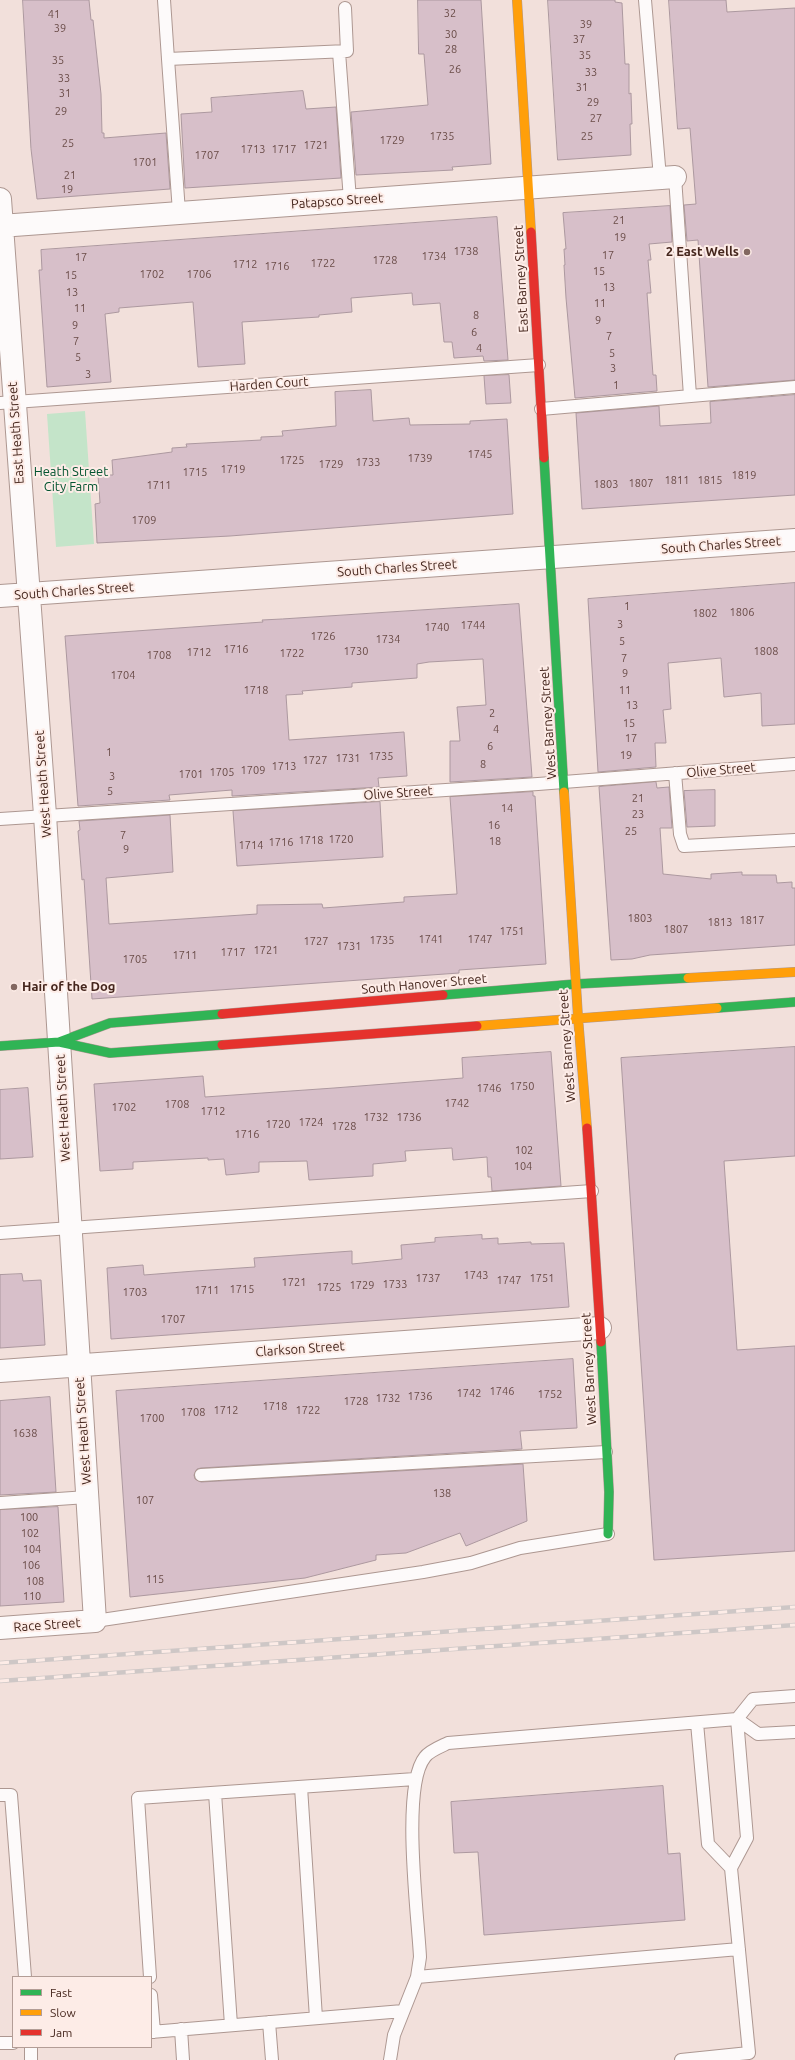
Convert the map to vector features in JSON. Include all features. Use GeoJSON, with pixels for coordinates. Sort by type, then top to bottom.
{"type":"FeatureCollection","features":[{"type":"Feature","properties":{"kind":"street","name":"East Barney Street"},"geometry":{"type":"LineString","coordinates":[[517,0],[550,557]]}},
{"type":"Feature","properties":{"kind":"street","name":"Patapsco Street"},"geometry":{"type":"LineString","coordinates":[[1,226],[668,178]]}},
{"type":"Feature","properties":{"kind":"street","name":"East Heath Street"},"geometry":{"type":"LineString","coordinates":[[0,200],[7,402],[28,594]]}},
{"type":"Feature","properties":{"kind":"street","name":"South Charles Street"},"geometry":{"type":"LineString","coordinates":[[0,596],[795,540]]}},
{"type":"Feature","properties":{"kind":"street","name":"West Barney Street"},"geometry":{"type":"LineString","coordinates":[[550,557],[565,782],[578,1017],[592,1191],[606,1452],[608,1534]]}},
{"type":"Feature","properties":{"kind":"street","name":"West Heath Street"},"geometry":{"type":"LineString","coordinates":[[28,594],[46,815],[78,1365],[95,1621]]}},
{"type":"Feature","properties":{"kind":"street","name":"South Hanover Street"},"geometry":{"type":"LineString","coordinates":[[59,1042],[110,1023],[576,984],[795,972]]}},
{"type":"Feature","properties":{"kind":"street","name":"South Hanover Street"},"geometry":{"type":"LineString","coordinates":[[0,1046],[59,1042],[110,1053],[795,1002]]}},
{"type":"Feature","properties":{"kind":"street","name":"Clarkson Street"},"geometry":{"type":"LineString","coordinates":[[0,1371],[600,1328]]}},
{"type":"Feature","properties":{"kind":"street","name":"Race Street"},"geometry":{"type":"LineString","coordinates":[[0,1628],[95,1621]]}},
{"type":"Feature","properties":{"kind":"lane"},"geometry":{"type":"LineString","coordinates":[[164,0],[179,212]]}},
{"type":"Feature","properties":{"kind":"lane"},"geometry":{"type":"LineString","coordinates":[[645,0],[668,178],[690,396]]}},
{"type":"Feature","properties":{"kind":"lane"},"geometry":{"type":"LineString","coordinates":[[168,59],[347,51],[345,8]]}},
{"type":"Feature","properties":{"kind":"lane"},"geometry":{"type":"LineString","coordinates":[[339,52],[350,200]]}},
{"type":"Feature","properties":{"kind":"lane","name":"Harden Court"},"geometry":{"type":"LineString","coordinates":[[7,402],[539,364]]}},
{"type":"Feature","properties":{"kind":"lane"},"geometry":{"type":"LineString","coordinates":[[541,409],[795,387]]}},
{"type":"Feature","properties":{"kind":"lane","name":"Olive Street"},"geometry":{"type":"LineString","coordinates":[[0,819],[565,782],[795,764]]}},
{"type":"Feature","properties":{"kind":"lane"},"geometry":{"type":"LineString","coordinates":[[675,773],[680,834],[684,846],[795,840]]}},
{"type":"Feature","properties":{"kind":"lane"},"geometry":{"type":"LineString","coordinates":[[0,1233],[592,1191]]}},
{"type":"Feature","properties":{"kind":"lane"},"geometry":{"type":"LineString","coordinates":[[202,1475],[606,1452]]}},
{"type":"Feature","properties":{"kind":"lane"},"geometry":{"type":"LineString","coordinates":[[0,1503],[87,1497]]}},
{"type":"Feature","properties":{"kind":"lane"},"geometry":{"type":"LineString","coordinates":[[95,1621],[423,1572],[471,1563],[520,1548],[608,1534]]}},
{"type":"Feature","properties":{"kind":"lane"},"geometry":{"type":"LineString","coordinates":[[681,2060],[749,2053],[731,1868],[747,1838],[737,1720],[753,1699],[795,1696]]}},
{"type":"Feature","properties":{"kind":"lane"},"geometry":{"type":"LineString","coordinates":[[390,2060],[394,2035],[417,1977],[420,1957],[412,1816],[415,1779],[425,1756],[448,1742],[737,1720],[758,1734],[795,1732]]}},
{"type":"Feature","properties":{"kind":"lane"},"geometry":{"type":"LineString","coordinates":[[698,1723],[708,1844],[731,1868]]}},
{"type":"Feature","properties":{"kind":"lane"},"geometry":{"type":"LineString","coordinates":[[150,1976],[138,1798],[415,1779]]}},
{"type":"Feature","properties":{"kind":"lane"},"geometry":{"type":"LineString","coordinates":[[301,1787],[316,2018]]}},
{"type":"Feature","properties":{"kind":"lane"},"geometry":{"type":"LineString","coordinates":[[215,1793],[231,2025]]}},
{"type":"Feature","properties":{"kind":"lane"},"geometry":{"type":"LineString","coordinates":[[0,1795],[11,1795],[25,1976]]}},
{"type":"Feature","properties":{"kind":"lane"},"geometry":{"type":"LineString","coordinates":[[417,1977],[739,1949]]}},
{"type":"Feature","properties":{"kind":"lane"},"geometry":{"type":"LineString","coordinates":[[152,2032],[403,2011]]}},
{"type":"Feature","properties":{"kind":"lane"},"geometry":{"type":"LineString","coordinates":[[269,2022],[272,2060]]}},
{"type":"Feature","properties":{"kind":"lane"},"geometry":{"type":"LineString","coordinates":[[181,2029],[183,2060]]}},
{"type":"Feature","properties":{"kind":"lane"},"geometry":{"type":"LineString","coordinates":[[0,2043],[12,2043]]}},
{"type":"Feature","properties":{"kind":"lane"},"geometry":{"type":"LineString","coordinates":[[31,2048],[32,2060]]}},
{"type":"Feature","properties":{"kind":"green space","name":"Heath Street City Farm"},"geometry":{"type":"Polygon","coordinates":[[[85,411],[94,544],[56,547],[47,414],[85,411]]]}},
{"type":"Feature","properties":{"kind":"building"},"geometry":{"type":"Polygon","coordinates":[[[23,0],[89,0],[91,20],[93,20],[101,94],[102,133],[104,133],[104,138],[166,133],[170,189],[37,199],[31,149],[23,0]]]}},
{"type":"Feature","properties":{"kind":"building"},"geometry":{"type":"Polygon","coordinates":[[[418,0],[481,0],[491,164],[452,167],[453,170],[356,175],[351,112],[428,105],[424,54],[419,54],[418,0]]]}},
{"type":"Feature","properties":{"kind":"building"},"geometry":{"type":"Polygon","coordinates":[[[548,0],[615,0],[615,2],[622,3],[625,64],[629,64],[629,94],[631,93],[631,155],[558,160],[548,0]]]}},
{"type":"Feature","properties":{"kind":"building","name":"2 East Wells"},"geometry":{"type":"Polygon","coordinates":[[[669,0],[726,0],[727,12],[795,8],[795,380],[708,387],[698,240],[687,241],[684,205],[696,204],[690,128],[678,129],[669,0]]]}},
{"type":"Feature","properties":{"kind":"building"},"geometry":{"type":"Polygon","coordinates":[[[303,91],[306,109],[336,107],[341,178],[185,188],[181,114],[212,112],[211,98],[303,91]]]}},
{"type":"Feature","properties":{"kind":"building"},"geometry":{"type":"Polygon","coordinates":[[[670,206],[672,242],[649,244],[651,260],[648,260],[651,293],[647,293],[653,375],[656,375],[657,391],[575,398],[566,298],[564,249],[566,249],[563,213],[670,206]]]}},
{"type":"Feature","properties":{"kind":"building"},"geometry":{"type":"Polygon","coordinates":[[[497,217],[508,360],[484,361],[483,356],[454,358],[452,342],[444,342],[440,303],[413,305],[412,293],[351,298],[352,312],[319,315],[319,317],[242,322],[245,364],[198,367],[193,302],[119,308],[119,312],[105,314],[111,382],[47,387],[39,270],[42,270],[41,250],[497,217]]]}},
{"type":"Feature","properties":{"kind":"building"},"geometry":{"type":"Polygon","coordinates":[[[509,375],[511,403],[486,404],[484,376],[509,375]]]}},
{"type":"Feature","properties":{"kind":"building"},"geometry":{"type":"Polygon","coordinates":[[[371,390],[373,421],[409,418],[410,425],[470,424],[470,421],[507,419],[513,514],[230,536],[97,543],[95,504],[100,503],[98,475],[113,475],[112,460],[172,452],[172,448],[187,447],[186,444],[261,440],[261,437],[283,436],[282,431],[336,426],[335,392],[371,390]]]}},
{"type":"Feature","properties":{"kind":"building"},"geometry":{"type":"Polygon","coordinates":[[[795,395],[795,495],[582,509],[576,413],[659,406],[660,426],[711,423],[710,402],[795,395]]]}},
{"type":"Feature","properties":{"kind":"building"},"geometry":{"type":"Polygon","coordinates":[[[795,583],[795,724],[762,726],[761,693],[724,697],[721,658],[668,663],[671,709],[663,710],[666,743],[655,743],[656,767],[598,772],[588,599],[795,583]]]}},
{"type":"Feature","properties":{"kind":"building"},"geometry":{"type":"Polygon","coordinates":[[[519,604],[532,777],[450,782],[450,741],[460,741],[457,707],[486,705],[483,659],[429,662],[417,664],[417,678],[352,683],[352,687],[302,691],[303,694],[286,695],[289,740],[404,732],[407,776],[378,778],[379,787],[232,796],[232,790],[169,795],[170,800],[78,806],[65,636],[263,622],[262,620],[519,604]]]}},
{"type":"Feature","properties":{"kind":"building"},"geometry":{"type":"Polygon","coordinates":[[[656,782],[657,788],[669,787],[672,828],[660,828],[663,874],[711,879],[711,874],[742,872],[742,875],[776,875],[777,883],[792,882],[792,888],[795,888],[795,945],[650,955],[632,959],[611,960],[599,787],[656,782]]]}},
{"type":"Feature","properties":{"kind":"building"},"geometry":{"type":"Polygon","coordinates":[[[715,790],[715,826],[687,827],[684,791],[715,790]]]}},
{"type":"Feature","properties":{"kind":"building"},"geometry":{"type":"Polygon","coordinates":[[[533,792],[533,796],[535,796],[546,964],[459,970],[459,973],[92,999],[84,879],[82,880],[78,831],[80,830],[79,821],[170,815],[173,872],[106,878],[109,924],[257,914],[257,905],[322,904],[323,908],[404,902],[404,897],[457,894],[450,797],[533,792]]]}},
{"type":"Feature","properties":{"kind":"building"},"geometry":{"type":"Polygon","coordinates":[[[380,802],[383,857],[237,866],[233,811],[380,802]]]}},
{"type":"Feature","properties":{"kind":"building"},"geometry":{"type":"Polygon","coordinates":[[[795,1047],[795,1156],[724,1161],[737,1350],[795,1346],[795,1551],[654,1560],[621,1058],[795,1047]]]}},
{"type":"Feature","properties":{"kind":"building"},"geometry":{"type":"Polygon","coordinates":[[[551,1052],[561,1186],[492,1191],[491,1177],[488,1177],[487,1157],[453,1160],[452,1148],[405,1151],[406,1161],[373,1164],[373,1176],[309,1180],[307,1161],[259,1162],[259,1172],[226,1175],[224,1159],[208,1160],[208,1158],[133,1162],[133,1169],[100,1171],[94,1084],[203,1076],[205,1097],[334,1088],[463,1078],[462,1058],[551,1052]]]}},
{"type":"Feature","properties":{"kind":"building"},"geometry":{"type":"Polygon","coordinates":[[[28,1088],[33,1157],[0,1159],[0,1090],[28,1088]]]}},
{"type":"Feature","properties":{"kind":"building"},"geometry":{"type":"Polygon","coordinates":[[[482,1235],[482,1239],[498,1238],[498,1244],[531,1242],[531,1244],[564,1243],[569,1307],[111,1339],[107,1268],[143,1265],[144,1275],[255,1267],[254,1258],[352,1251],[352,1264],[402,1259],[401,1245],[435,1242],[435,1238],[482,1235]]]}},
{"type":"Feature","properties":{"kind":"building"},"geometry":{"type":"Polygon","coordinates":[[[22,1274],[23,1281],[41,1280],[45,1345],[0,1348],[0,1275],[22,1274]]]}},
{"type":"Feature","properties":{"kind":"building"},"geometry":{"type":"Polygon","coordinates":[[[573,1359],[577,1428],[520,1431],[522,1449],[201,1468],[197,1469],[194,1475],[195,1479],[201,1482],[523,1464],[527,1521],[466,1546],[460,1533],[406,1553],[376,1555],[376,1560],[305,1578],[130,1597],[116,1391],[573,1359]]]}},
{"type":"Feature","properties":{"kind":"building"},"geometry":{"type":"Polygon","coordinates":[[[50,1397],[56,1492],[0,1495],[0,1401],[50,1397]]]}},
{"type":"Feature","properties":{"kind":"building"},"geometry":{"type":"Polygon","coordinates":[[[58,1507],[64,1602],[0,1606],[0,1510],[58,1507]]]}},
{"type":"Feature","properties":{"kind":"building"},"geometry":{"type":"Polygon","coordinates":[[[663,1786],[668,1854],[680,1853],[685,1920],[484,1935],[478,1852],[454,1853],[451,1802],[663,1786]]]}},
{"type":"Feature","properties":{"kind":"railway"},"geometry":{"type":"LineString","coordinates":[[0,1663],[795,1607]]}},
{"type":"Feature","properties":{"kind":"railway"},"geometry":{"type":"LineString","coordinates":[[0,1681],[795,1625]]}},
{"type":"Feature","properties":{"kind":"traffic: fast"},"geometry":{"type":"LineString","coordinates":[[544,458],[564,792]]}},
{"type":"Feature","properties":{"kind":"traffic: fast"},"geometry":{"type":"LineString","coordinates":[[443,995],[576,984],[688,978]]}},
{"type":"Feature","properties":{"kind":"traffic: fast"},"geometry":{"type":"LineString","coordinates":[[717,1008],[795,1002]]}},
{"type":"Feature","properties":{"kind":"traffic: fast"},"geometry":{"type":"LineString","coordinates":[[0,1046],[59,1042],[110,1023],[222,1014]]}},
{"type":"Feature","properties":{"kind":"traffic: fast"},"geometry":{"type":"LineString","coordinates":[[59,1042],[110,1053],[222,1045]]}},
{"type":"Feature","properties":{"kind":"traffic: fast"},"geometry":{"type":"LineString","coordinates":[[601,1342],[609,1492],[608,1534]]}},
{"type":"Feature","properties":{"kind":"traffic: slow"},"geometry":{"type":"LineString","coordinates":[[517,0],[531,232]]}},
{"type":"Feature","properties":{"kind":"traffic: slow"},"geometry":{"type":"LineString","coordinates":[[564,792],[578,1017],[587,1128]]}},
{"type":"Feature","properties":{"kind":"traffic: slow"},"geometry":{"type":"LineString","coordinates":[[688,978],[795,972]]}},
{"type":"Feature","properties":{"kind":"traffic: slow"},"geometry":{"type":"LineString","coordinates":[[477,1026],[717,1008]]}},
{"type":"Feature","properties":{"kind":"traffic: jam"},"geometry":{"type":"LineString","coordinates":[[531,232],[544,458]]}},
{"type":"Feature","properties":{"kind":"traffic: jam"},"geometry":{"type":"LineString","coordinates":[[222,1014],[443,995]]}},
{"type":"Feature","properties":{"kind":"traffic: jam"},"geometry":{"type":"LineString","coordinates":[[222,1045],[477,1026]]}},
{"type":"Feature","properties":{"kind":"traffic: jam"},"geometry":{"type":"LineString","coordinates":[[587,1128],[601,1342]]}},
{"type":"Feature","properties":{"kind":"place","name":"2 East Wells"},"geometry":{"type":"Point","coordinates":[747,252]}},
{"type":"Feature","properties":{"kind":"place","name":"Hair of the Dog"},"geometry":{"type":"Point","coordinates":[14,987]}}]}
